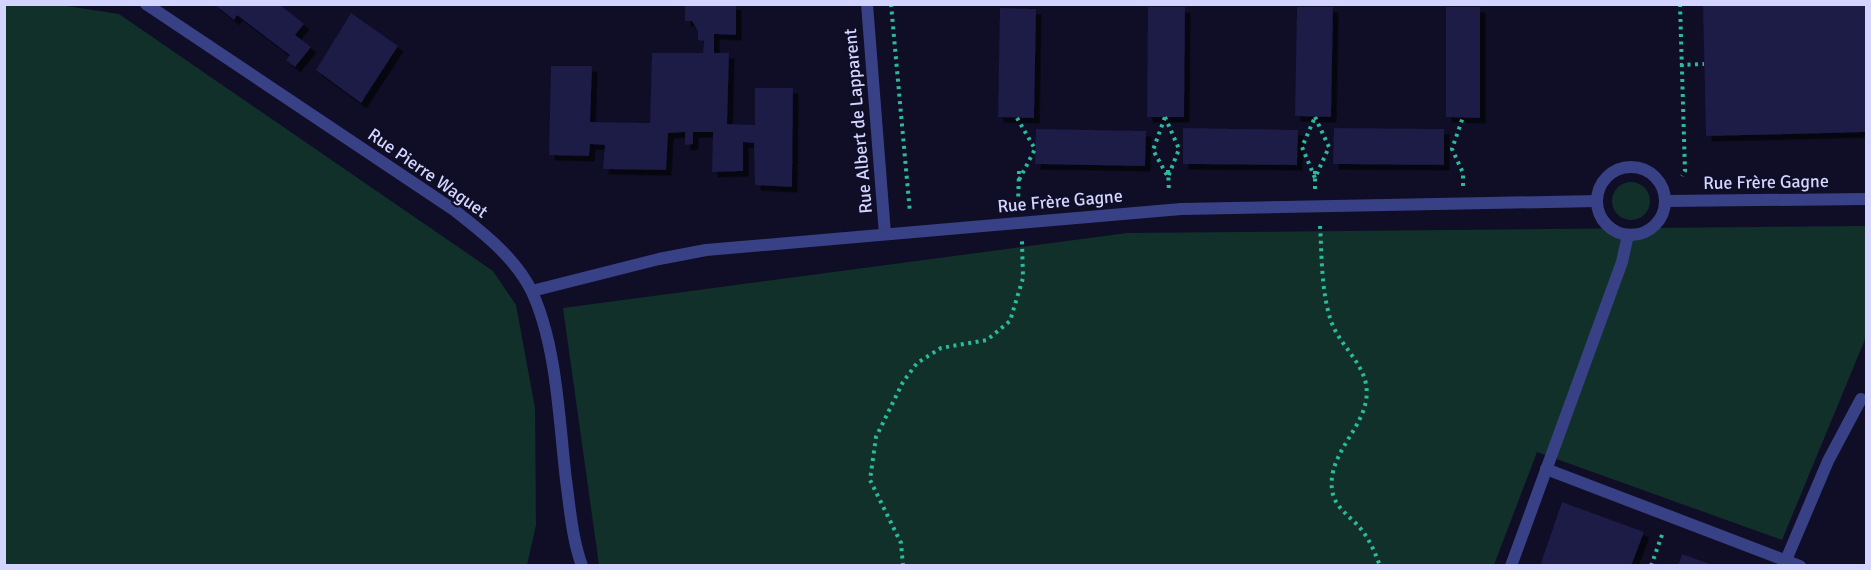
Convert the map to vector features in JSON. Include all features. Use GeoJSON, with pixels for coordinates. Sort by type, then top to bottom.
{"type":"FeatureCollection","features":[{"type":"Feature","properties":{"kind":"street","name":"Rue Pierre Waguet"},"geometry":{"type":"LineString","coordinates":[[146,4],[454,210],[493,243],[532,291],[548,344],[572,522],[582,566]]}},
{"type":"Feature","properties":{"kind":"street","name":"Rue Albert de Lapparent"},"geometry":{"type":"LineString","coordinates":[[867,4],[885,234]]}},
{"type":"Feature","properties":{"kind":"street"},"geometry":{"type":"LineString","coordinates":[[1634,167],[1646,170],[1656,178],[1663,189],[1666,201],[1663,214],[1653,228],[1641,234],[1628,236],[1604,223],[1597,201],[1599,188],[1606,178],[1620,169],[1634,167]]}},
{"type":"Feature","properties":{"kind":"street","name":"Rue Frère Gagne"},"geometry":{"type":"LineString","coordinates":[[1666,201],[1866,199]]}},
{"type":"Feature","properties":{"kind":"street","name":"Rue Frère Gagne"},"geometry":{"type":"LineString","coordinates":[[532,291],[682,254],[753,245],[913,231],[1224,207],[1597,201]]}},
{"type":"Feature","properties":{"kind":"street"},"geometry":{"type":"LineString","coordinates":[[1510,566],[1625,254],[1628,236]]}},
{"type":"Feature","properties":{"kind":"street"},"geometry":{"type":"LineString","coordinates":[[1786,560],[1828,461],[1865,398]]}},
{"type":"Feature","properties":{"kind":"street"},"geometry":{"type":"LineString","coordinates":[[1546,469],[1800,566]]}},
{"type":"Feature","properties":{"kind":"path"},"geometry":{"type":"LineString","coordinates":[[891,4],[913,231]]}},
{"type":"Feature","properties":{"kind":"path"},"geometry":{"type":"LineString","coordinates":[[1680,4],[1684,171],[1682,176]]}},
{"type":"Feature","properties":{"kind":"path"},"geometry":{"type":"LineString","coordinates":[[1680,65],[1704,64]]}},
{"type":"Feature","properties":{"kind":"path"},"geometry":{"type":"LineString","coordinates":[[1165,117],[1179,149],[1168,177],[1153,150],[1165,117]]}},
{"type":"Feature","properties":{"kind":"path"},"geometry":{"type":"LineString","coordinates":[[1315,117],[1329,147],[1315,178],[1302,147],[1315,117]]}},
{"type":"Feature","properties":{"kind":"path"},"geometry":{"type":"LineString","coordinates":[[1463,117],[1452,149],[1463,173],[1463,193]]}},
{"type":"Feature","properties":{"kind":"path"},"geometry":{"type":"LineString","coordinates":[[1017,118],[1035,149],[1019,180]]}},
{"type":"Feature","properties":{"kind":"path"},"geometry":{"type":"LineString","coordinates":[[1168,170],[1169,198]]}},
{"type":"Feature","properties":{"kind":"path"},"geometry":{"type":"LineString","coordinates":[[1018,208],[1019,171]]}},
{"type":"Feature","properties":{"kind":"path"},"geometry":{"type":"LineString","coordinates":[[1315,171],[1315,192]]}},
{"type":"Feature","properties":{"kind":"path"},"geometry":{"type":"LineString","coordinates":[[1319,220],[1325,292],[1331,321],[1338,336],[1358,363],[1366,385],[1365,408],[1333,466],[1332,490],[1337,506],[1364,533],[1380,566]]}},
{"type":"Feature","properties":{"kind":"path"},"geometry":{"type":"LineString","coordinates":[[903,566],[901,543],[870,480],[876,437],[903,382],[916,363],[941,348],[987,339],[1010,321],[1023,278],[1021,231]]}},
{"type":"Feature","properties":{"kind":"path"},"geometry":{"type":"LineString","coordinates":[[1651,566],[1669,515]]}},
{"type":"Feature","properties":{"kind":"green space"},"geometry":{"type":"Polygon","coordinates":[[[4,5],[60,5],[119,14],[493,271],[516,305],[535,408],[536,525],[527,565],[5,565],[4,5]]]}},
{"type":"Feature","properties":{"kind":"green space"},"geometry":{"type":"Polygon","coordinates":[[[1631,182],[1644,188],[1650,201],[1644,214],[1631,220],[1618,214],[1612,201],[1618,188],[1631,182]]]}},
{"type":"Feature","properties":{"kind":"green space"},"geometry":{"type":"Polygon","coordinates":[[[1866,226],[1866,337],[1782,540],[1537,452],[1494,565],[599,565],[563,308],[1127,233],[1866,226]]]}},
{"type":"Feature","properties":{"kind":"building"},"geometry":{"type":"Polygon","coordinates":[[[214,4],[279,4],[304,24],[295,35],[311,47],[295,67],[286,60],[290,55],[237,15],[234,20],[214,4]]]}},
{"type":"Feature","properties":{"kind":"building"},"geometry":{"type":"Polygon","coordinates":[[[685,4],[736,4],[736,35],[714,34],[714,53],[729,53],[727,124],[755,125],[755,88],[793,88],[792,187],[755,185],[754,143],[743,142],[743,171],[712,172],[713,132],[693,132],[693,144],[685,145],[685,132],[668,133],[666,170],[603,169],[605,145],[590,144],[589,156],[549,155],[551,66],[592,66],[590,122],[650,123],[652,53],[703,53],[704,41],[698,40],[698,31],[692,21],[685,21],[685,4]]]}},
{"type":"Feature","properties":{"kind":"building"},"geometry":{"type":"Polygon","coordinates":[[[1703,4],[1866,4],[1866,132],[1706,136],[1703,4]]]}},
{"type":"Feature","properties":{"kind":"building"},"geometry":{"type":"Polygon","coordinates":[[[1148,7],[1185,7],[1184,117],[1147,117],[1148,7]]]}},
{"type":"Feature","properties":{"kind":"building"},"geometry":{"type":"Polygon","coordinates":[[[1297,7],[1333,7],[1331,117],[1295,116],[1297,7]]]}},
{"type":"Feature","properties":{"kind":"building"},"geometry":{"type":"Polygon","coordinates":[[[1446,7],[1480,7],[1480,118],[1446,117],[1446,7]]]}},
{"type":"Feature","properties":{"kind":"building"},"geometry":{"type":"Polygon","coordinates":[[[1000,8],[1036,9],[1034,118],[998,117],[1000,8]]]}},
{"type":"Feature","properties":{"kind":"building"},"geometry":{"type":"Polygon","coordinates":[[[351,13],[398,46],[361,103],[316,70],[351,13]]]}},
{"type":"Feature","properties":{"kind":"building"},"geometry":{"type":"Polygon","coordinates":[[[1183,128],[1298,130],[1297,165],[1183,164],[1183,128]]]}},
{"type":"Feature","properties":{"kind":"building"},"geometry":{"type":"Polygon","coordinates":[[[1334,128],[1444,129],[1444,165],[1333,164],[1334,128]]]}},
{"type":"Feature","properties":{"kind":"building"},"geometry":{"type":"Polygon","coordinates":[[[1036,129],[1146,131],[1145,166],[1035,164],[1036,129]]]}},
{"type":"Feature","properties":{"kind":"building"},"geometry":{"type":"Polygon","coordinates":[[[1562,502],[1644,532],[1631,566],[1540,566],[1562,502]]]}},
{"type":"Feature","properties":{"kind":"building"},"geometry":{"type":"Polygon","coordinates":[[[1682,554],[1713,565],[1713,566],[1678,566],[1682,554]]]}}]}
